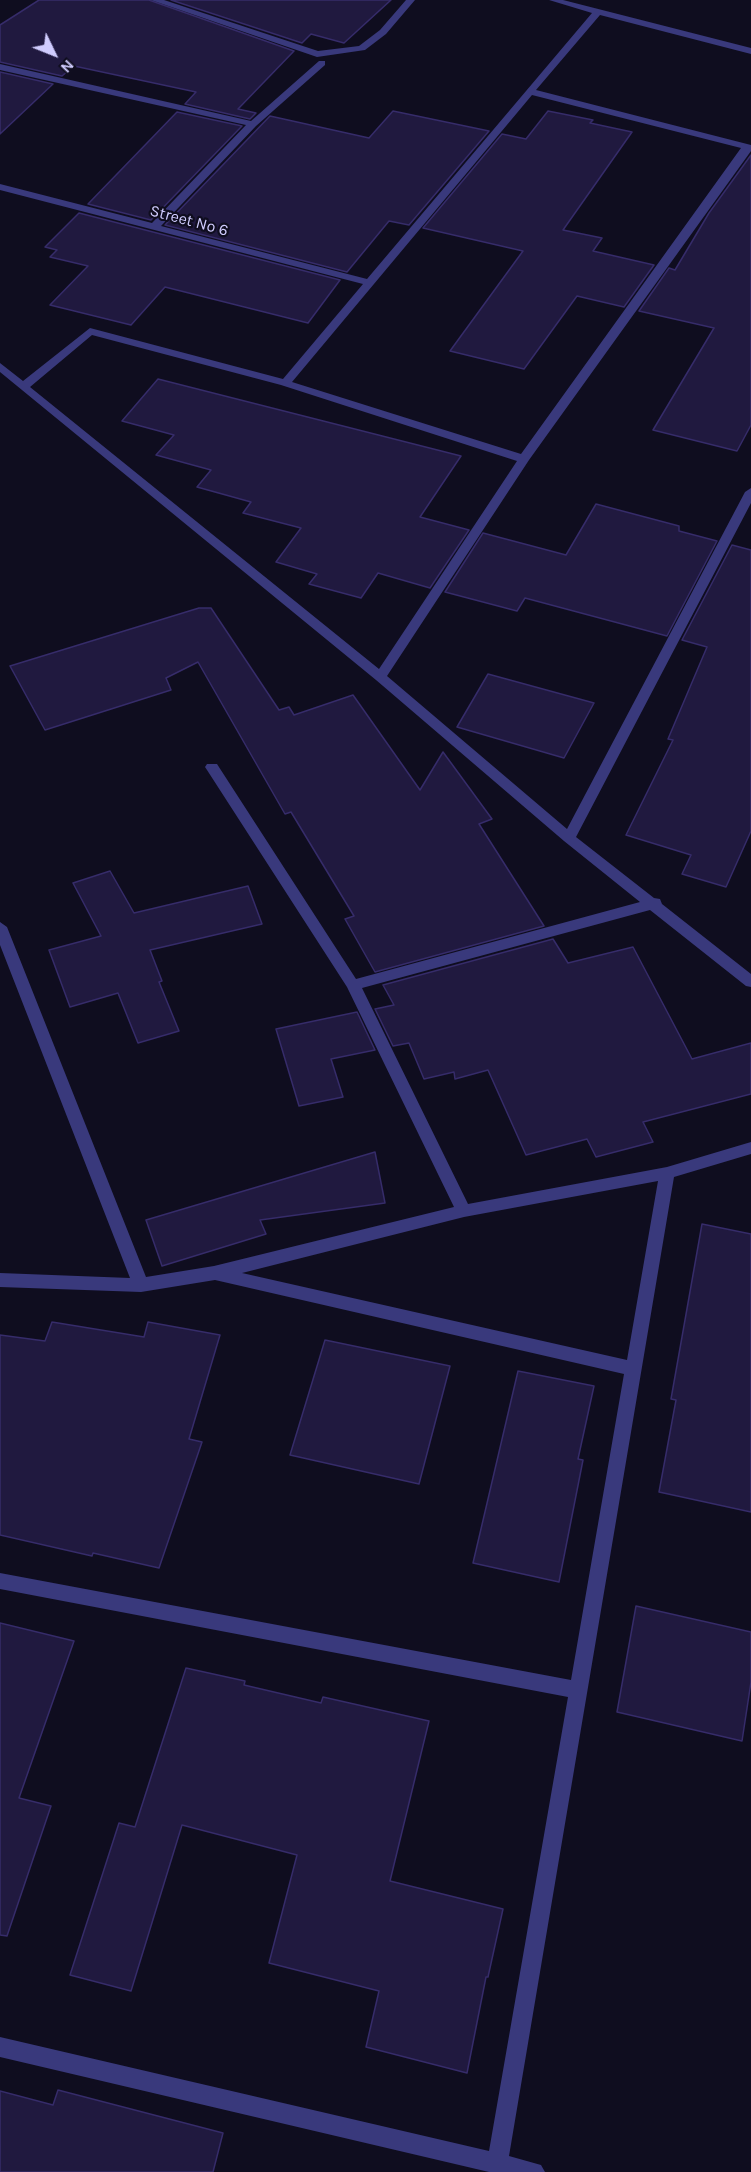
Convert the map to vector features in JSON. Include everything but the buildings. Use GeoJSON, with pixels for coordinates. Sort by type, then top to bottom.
{"type":"FeatureCollection","features":[{"type":"Feature","properties":{"kind":"street"},"geometry":{"type":"LineString","coordinates":[[155,0],[317,54],[362,48],[383,32],[411,0]]}},
{"type":"Feature","properties":{"kind":"street"},"geometry":{"type":"LineString","coordinates":[[553,0],[751,51]]}},
{"type":"Feature","properties":{"kind":"street"},"geometry":{"type":"LineString","coordinates":[[285,383],[598,11]]}},
{"type":"Feature","properties":{"kind":"street"},"geometry":{"type":"LineString","coordinates":[[154,227],[253,124],[322,63]]}},
{"type":"Feature","properties":{"kind":"street"},"geometry":{"type":"LineString","coordinates":[[0,67],[253,124]]}},
{"type":"Feature","properties":{"kind":"street"},"geometry":{"type":"LineString","coordinates":[[380,677],[524,459],[749,147],[531,92]]}},
{"type":"Feature","properties":{"kind":"street","name":"Street No 6"},"geometry":{"type":"LineString","coordinates":[[0,187],[371,283]]}},
{"type":"Feature","properties":{"kind":"street"},"geometry":{"type":"LineString","coordinates":[[23,387],[90,331],[285,383],[524,459]]}},
{"type":"Feature","properties":{"kind":"street"},"geometry":{"type":"LineString","coordinates":[[0,366],[380,677],[569,838],[655,903],[751,982]]}},
{"type":"Feature","properties":{"kind":"street"},"geometry":{"type":"LineString","coordinates":[[569,838],[751,492]]}},
{"type":"Feature","properties":{"kind":"street"},"geometry":{"type":"LineString","coordinates":[[212,767],[353,985],[464,1211]]}},
{"type":"Feature","properties":{"kind":"street"},"geometry":{"type":"LineString","coordinates":[[353,985],[655,903]]}},
{"type":"Feature","properties":{"kind":"street"},"geometry":{"type":"LineString","coordinates":[[0,927],[141,1285]]}},
{"type":"Feature","properties":{"kind":"street"},"geometry":{"type":"LineString","coordinates":[[0,1280],[141,1285],[214,1273],[464,1211],[667,1173],[751,1148]]}},
{"type":"Feature","properties":{"kind":"street"},"geometry":{"type":"LineString","coordinates":[[497,2163],[667,1173]]}},
{"type":"Feature","properties":{"kind":"street"},"geometry":{"type":"LineString","coordinates":[[214,1273],[633,1369]]}},
{"type":"Feature","properties":{"kind":"street"},"geometry":{"type":"LineString","coordinates":[[0,1581],[577,1690]]}},
{"type":"Feature","properties":{"kind":"street"},"geometry":{"type":"LineString","coordinates":[[0,2047],[534,2172]]}}]}
